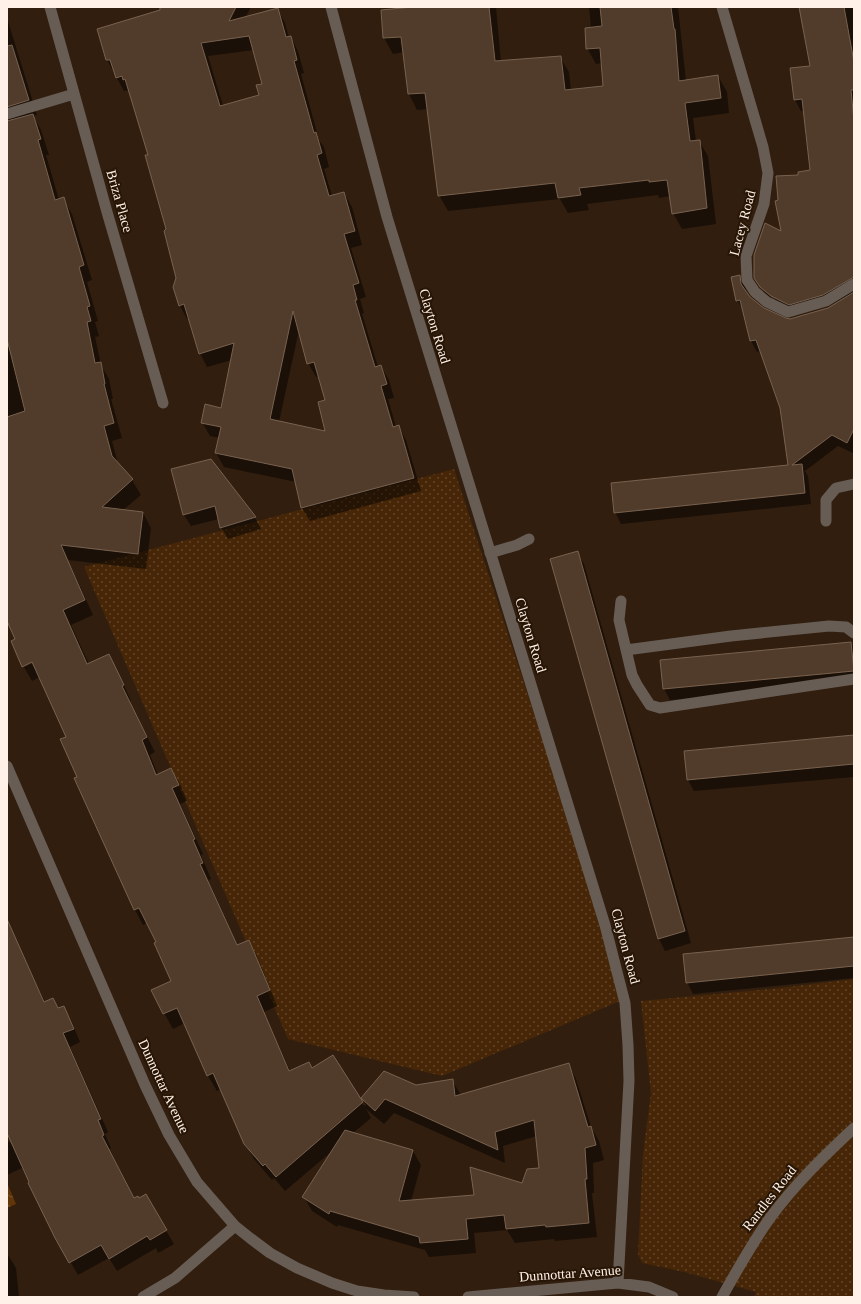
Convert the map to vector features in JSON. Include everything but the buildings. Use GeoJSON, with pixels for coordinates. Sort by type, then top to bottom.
{"type":"FeatureCollection","features":[{"type":"Feature","properties":{"kind":"street","name":"Briza Place"},"geometry":{"type":"LineString","coordinates":[[50,7],[163,403]]}},
{"type":"Feature","properties":{"kind":"street","name":"Clayton Road"},"geometry":{"type":"LineString","coordinates":[[332,7],[387,218],[605,924],[625,1003],[629,1081],[618,1283]]}},
{"type":"Feature","properties":{"kind":"street","name":"Lacey Road"},"geometry":{"type":"LineString","coordinates":[[722,7],[763,147],[768,173],[764,204],[746,256],[747,280],[755,292],[767,302],[788,312],[826,301],[854,284]]}},
{"type":"Feature","properties":{"kind":"street"},"geometry":{"type":"LineString","coordinates":[[7,114],[74,94]]}},
{"type":"Feature","properties":{"kind":"street"},"geometry":{"type":"LineString","coordinates":[[826,521],[826,500],[836,488],[854,484]]}},
{"type":"Feature","properties":{"kind":"street"},"geometry":{"type":"LineString","coordinates":[[490,553],[517,545],[529,539]]}},
{"type":"Feature","properties":{"kind":"street"},"geometry":{"type":"LineString","coordinates":[[621,600],[619,620],[632,675],[650,705],[660,708],[854,679]]}},
{"type":"Feature","properties":{"kind":"street"},"geometry":{"type":"LineString","coordinates":[[626,650],[731,636],[829,626],[846,627],[854,633]]}},
{"type":"Feature","properties":{"kind":"street","name":"Dunnottar Avenue"},"geometry":{"type":"LineString","coordinates":[[7,766],[145,1085],[169,1135],[197,1182],[235,1226],[270,1252],[297,1268],[332,1284],[357,1291],[414,1297]]}},
{"type":"Feature","properties":{"kind":"street","name":"Randles Road"},"geometry":{"type":"LineString","coordinates":[[722,1297],[753,1242],[770,1218],[802,1179],[854,1128]]}},
{"type":"Feature","properties":{"kind":"street"},"geometry":{"type":"LineString","coordinates":[[143,1297],[175,1278],[235,1226]]}},
{"type":"Feature","properties":{"kind":"street","name":"Dunnottar Avenue"},"geometry":{"type":"LineString","coordinates":[[468,1297],[618,1283],[649,1287],[673,1297]]}},
{"type":"Feature","properties":{"kind":"shaded area"},"geometry":{"type":"Polygon","coordinates":[[[454,469],[627,998],[442,1076],[288,1039],[84,567],[454,469]]]}},
{"type":"Feature","properties":{"kind":"shaded area"},"geometry":{"type":"Polygon","coordinates":[[[854,979],[854,1297],[754,1297],[756,1292],[684,1272],[642,1263],[638,1254],[643,1154],[651,1093],[641,1001],[770,989],[854,979]]]}},
{"type":"Feature","properties":{"kind":"water"},"geometry":{"type":"Polygon","coordinates":[[[7,1183],[16,1204],[7,1208],[7,1183]]]}}]}
